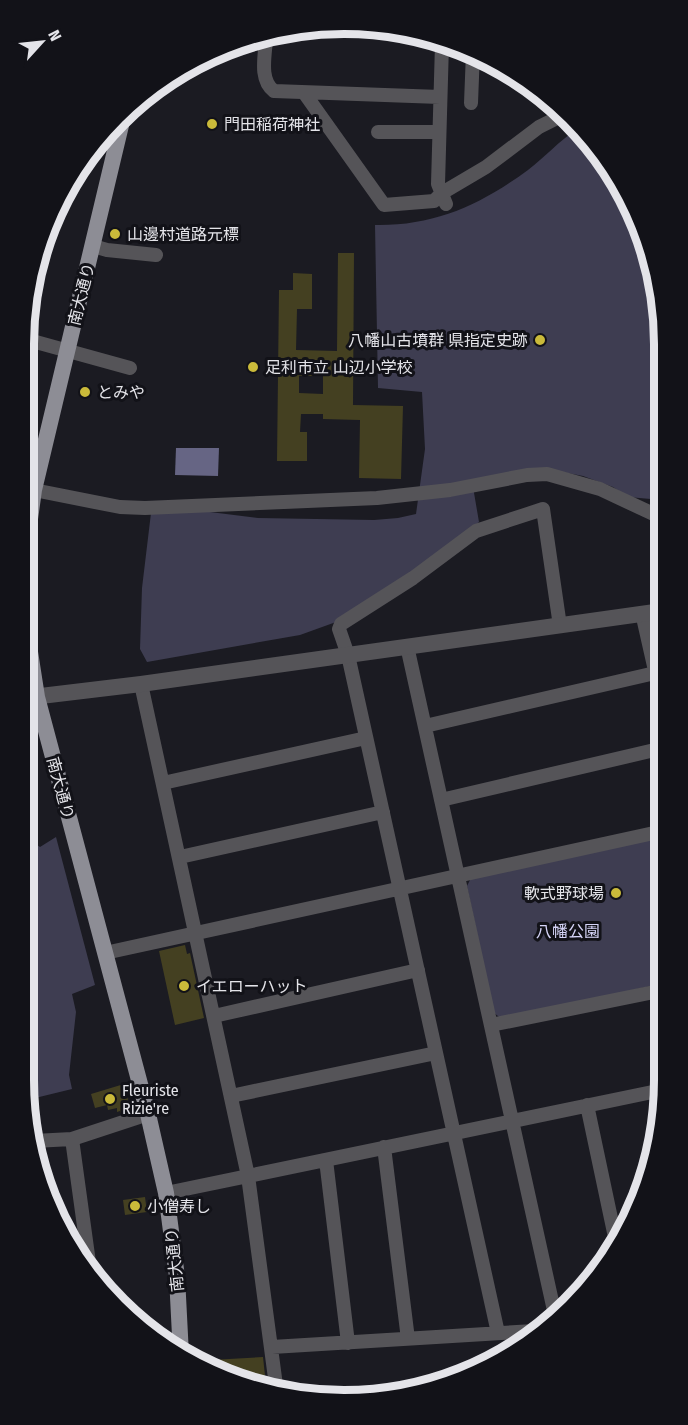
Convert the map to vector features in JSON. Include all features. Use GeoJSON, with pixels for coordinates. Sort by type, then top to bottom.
{"type":"FeatureCollection","features":[{"type":"Feature","properties":{"kind":"main road","name":"南大通り"},"geometry":{"type":"LineString","coordinates":[[34,490],[93,246],[117,134]]}},
{"type":"Feature","properties":{"kind":"main road","name":"南大通り"},"geometry":{"type":"LineString","coordinates":[[34,708],[105,952],[148,1114],[166,1193],[177,1277],[180,1343]]}},
{"type":"Feature","properties":{"kind":"street"},"geometry":{"type":"LineString","coordinates":[[266,45],[264,77],[266,84],[274,91],[305,94],[440,97]]}},
{"type":"Feature","properties":{"kind":"street"},"geometry":{"type":"LineString","coordinates":[[442,51],[438,184],[444,199]]}},
{"type":"Feature","properties":{"kind":"street"},"geometry":{"type":"LineString","coordinates":[[471,103],[472,62]]}},
{"type":"Feature","properties":{"kind":"street"},"geometry":{"type":"LineString","coordinates":[[305,94],[384,205],[444,199],[538,127],[556,118]]}},
{"type":"Feature","properties":{"kind":"street"},"geometry":{"type":"LineString","coordinates":[[378,132],[439,132]]}},
{"type":"Feature","properties":{"kind":"street"},"geometry":{"type":"LineString","coordinates":[[93,246],[107,250],[156,255]]}},
{"type":"Feature","properties":{"kind":"street"},"geometry":{"type":"LineString","coordinates":[[34,342],[130,368]]}},
{"type":"Feature","properties":{"kind":"street"},"geometry":{"type":"LineString","coordinates":[[34,490],[120,507],[145,508],[377,498],[450,490],[527,475],[547,474],[600,489],[654,514]]}},
{"type":"Feature","properties":{"kind":"street"},"geometry":{"type":"LineString","coordinates":[[498,1333],[348,655],[339,630],[341,624],[413,578],[476,531],[543,509],[560,626]]}},
{"type":"Feature","properties":{"kind":"street"},"geometry":{"type":"LineString","coordinates":[[34,698],[654,612]]}},
{"type":"Feature","properties":{"kind":"street"},"geometry":{"type":"LineString","coordinates":[[642,613],[654,668]]}},
{"type":"Feature","properties":{"kind":"street"},"geometry":{"type":"LineString","coordinates":[[407,646],[554,1309]]}},
{"type":"Feature","properties":{"kind":"street"},"geometry":{"type":"LineString","coordinates":[[425,726],[654,673]]}},
{"type":"Feature","properties":{"kind":"street"},"geometry":{"type":"LineString","coordinates":[[141,684],[248,1176],[276,1383]]}},
{"type":"Feature","properties":{"kind":"street"},"geometry":{"type":"LineString","coordinates":[[163,783],[366,738]]}},
{"type":"Feature","properties":{"kind":"street"},"geometry":{"type":"LineString","coordinates":[[441,800],[654,750]]}},
{"type":"Feature","properties":{"kind":"street"},"geometry":{"type":"LineString","coordinates":[[180,857],[382,812]]}},
{"type":"Feature","properties":{"kind":"street"},"geometry":{"type":"LineString","coordinates":[[105,952],[654,833]]}},
{"type":"Feature","properties":{"kind":"street"},"geometry":{"type":"LineString","coordinates":[[214,1016],[418,970]]}},
{"type":"Feature","properties":{"kind":"street"},"geometry":{"type":"LineString","coordinates":[[491,1025],[654,992]]}},
{"type":"Feature","properties":{"kind":"street"},"geometry":{"type":"LineString","coordinates":[[231,1095],[436,1053]]}},
{"type":"Feature","properties":{"kind":"street"},"geometry":{"type":"LineString","coordinates":[[166,1193],[653,1092]]}},
{"type":"Feature","properties":{"kind":"street"},"geometry":{"type":"LineString","coordinates":[[587,1105],[614,1232]]}},
{"type":"Feature","properties":{"kind":"street"},"geometry":{"type":"LineString","coordinates":[[40,1141],[72,1139],[148,1114]]}},
{"type":"Feature","properties":{"kind":"street"},"geometry":{"type":"LineString","coordinates":[[72,1139],[88,1254]]}},
{"type":"Feature","properties":{"kind":"street"},"geometry":{"type":"LineString","coordinates":[[384,1147],[408,1339]]}},
{"type":"Feature","properties":{"kind":"street"},"geometry":{"type":"LineString","coordinates":[[326,1160],[348,1343]]}},
{"type":"Feature","properties":{"kind":"street"},"geometry":{"type":"LineString","coordinates":[[272,1347],[525,1331]]}},
{"type":"Feature","properties":{"kind":"green space"},"geometry":{"type":"Polygon","coordinates":[[[571,134],[590,156],[612,189],[630,226],[648,284],[654,344],[654,499],[628,497],[613,487],[583,476],[557,471],[472,481],[479,522],[442,551],[336,622],[300,635],[147,662],[140,649],[142,588],[151,513],[202,511],[258,518],[374,520],[416,514],[425,449],[422,392],[378,388],[375,225],[417,222],[456,211],[474,203],[528,170],[571,134]]]}},
{"type":"Feature","properties":{"kind":"green space"},"geometry":{"type":"Polygon","coordinates":[[[56,837],[95,985],[72,994],[76,1012],[69,1075],[72,1089],[35,1098],[34,843],[40,847],[56,837]]]}},
{"type":"Feature","properties":{"kind":"green space","name":"八幡公園"},"geometry":{"type":"Polygon","coordinates":[[[654,838],[654,985],[502,1019],[494,1013],[467,886],[471,878],[654,838]]]}},
{"type":"Feature","properties":{"kind":"shaded area"},"geometry":{"type":"Polygon","coordinates":[[[176,448],[219,448],[218,476],[175,475],[176,448]]]}},
{"type":"Feature","properties":{"kind":"building"},"geometry":{"type":"Polygon","coordinates":[[[338,253],[354,253],[353,405],[403,406],[401,479],[359,478],[360,420],[323,419],[323,414],[301,414],[300,432],[307,432],[307,461],[277,461],[279,290],[293,290],[293,273],[312,274],[312,309],[297,309],[296,350],[337,351],[338,253]],[[299,376],[299,393],[323,394],[323,376],[299,376]]]}},
{"type":"Feature","properties":{"kind":"building","name":"イエローハット"},"geometry":{"type":"Polygon","coordinates":[[[185,945],[187,954],[190,953],[204,1018],[175,1025],[159,951],[185,945]]]}},
{"type":"Feature","properties":{"kind":"building","name":"Fleuriste Rizie're"},"geometry":{"type":"Polygon","coordinates":[[[124,1084],[129,1104],[132,1105],[129,1111],[121,1114],[120,1111],[117,1112],[117,1108],[108,1110],[107,1105],[95,1108],[91,1094],[124,1084]]]}},
{"type":"Feature","properties":{"kind":"building","name":"小僧寿し"},"geometry":{"type":"Polygon","coordinates":[[[145,1197],[147,1212],[125,1215],[123,1200],[145,1197]]]}},
{"type":"Feature","properties":{"kind":"building"},"geometry":{"type":"Polygon","coordinates":[[[263,1357],[266,1380],[245,1374],[210,1360],[263,1357]]]}},
{"type":"Feature","properties":{"kind":"place","name":"門田稲荷神社"},"geometry":{"type":"Point","coordinates":[212,124]}},
{"type":"Feature","properties":{"kind":"place","name":"山邊村道路元標"},"geometry":{"type":"Point","coordinates":[115,234]}},
{"type":"Feature","properties":{"kind":"place","name":"八幡山古墳群 県指定史跡"},"geometry":{"type":"Point","coordinates":[540,340]}},
{"type":"Feature","properties":{"kind":"place","name":"足利市立 山辺小学校"},"geometry":{"type":"Point","coordinates":[253,367]}},
{"type":"Feature","properties":{"kind":"place","name":"とみや"},"geometry":{"type":"Point","coordinates":[85,392]}},
{"type":"Feature","properties":{"kind":"place","name":"軟式野球場"},"geometry":{"type":"Point","coordinates":[616,893]}},
{"type":"Feature","properties":{"kind":"place","name":"イエローハット"},"geometry":{"type":"Point","coordinates":[184,986]}},
{"type":"Feature","properties":{"kind":"place","name":"Fleuriste Rizie're"},"geometry":{"type":"Point","coordinates":[110,1099]}},
{"type":"Feature","properties":{"kind":"place","name":"小僧寿し"},"geometry":{"type":"Point","coordinates":[135,1206]}}]}
